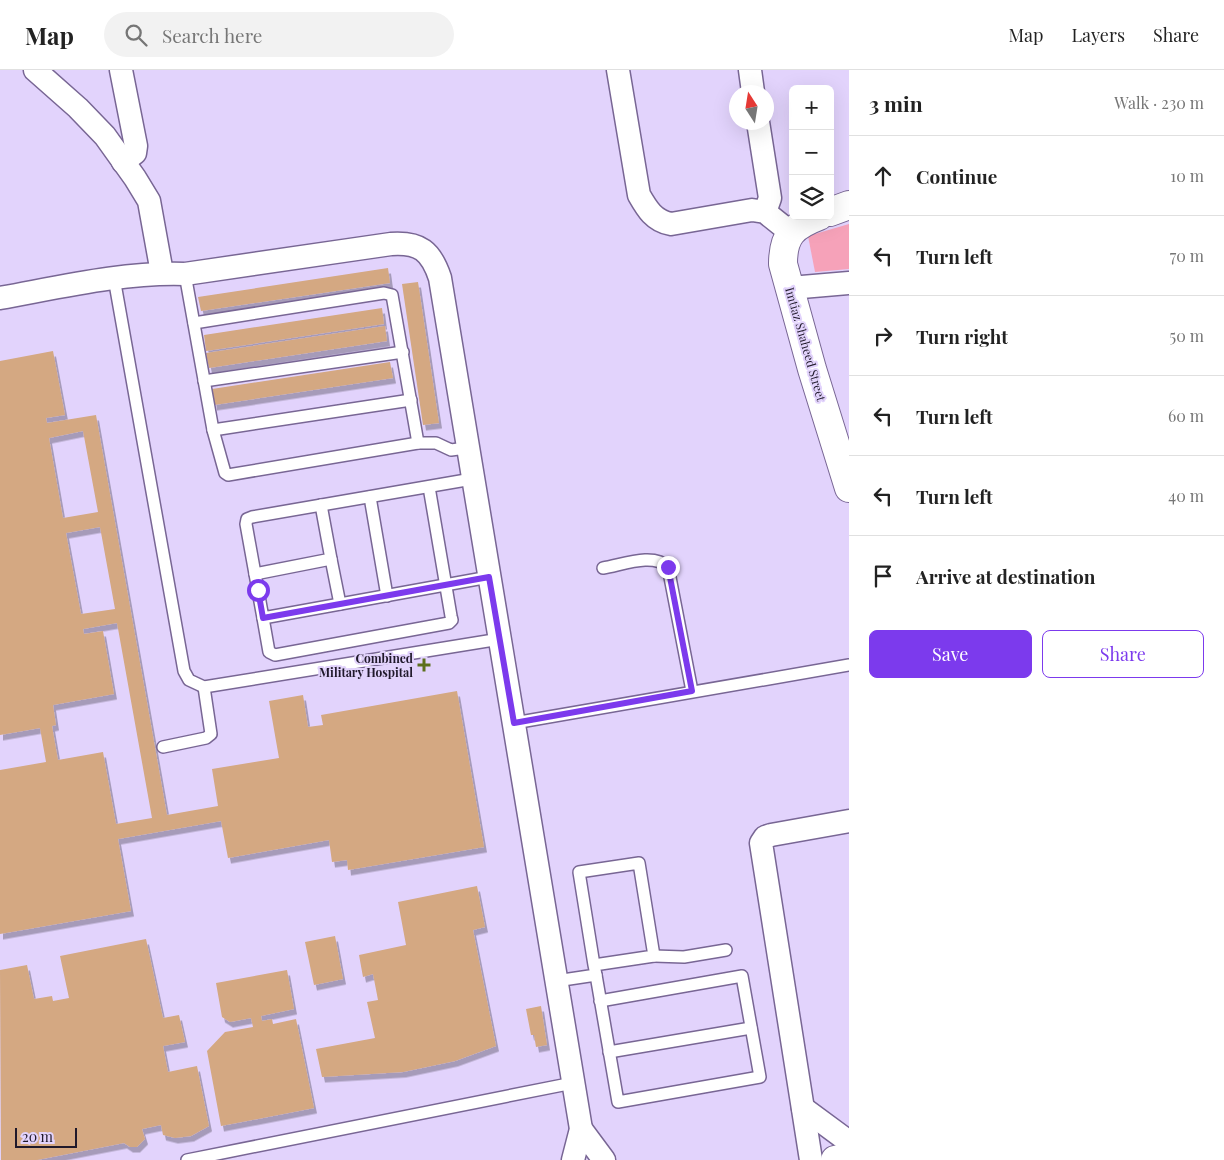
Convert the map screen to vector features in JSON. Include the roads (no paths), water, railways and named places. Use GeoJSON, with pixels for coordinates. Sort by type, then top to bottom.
{"type":"FeatureCollection","features":[{"type":"Feature","properties":{"kind":"street"},"geometry":{"type":"LineString","coordinates":[[34,70],[78,108],[105,136],[136,178],[149,201],[162,273]]}},
{"type":"Feature","properties":{"kind":"street"},"geometry":{"type":"LineString","coordinates":[[121,70],[136,146],[135,153],[123,162]]}},
{"type":"Feature","properties":{"kind":"street"},"geometry":{"type":"LineString","coordinates":[[618,70],[639,195],[660,222],[671,224],[752,210],[765,212],[790,232],[809,220]]}},
{"type":"Feature","properties":{"kind":"street"},"geometry":{"type":"LineString","coordinates":[[750,70],[752,85]]}},
{"type":"Feature","properties":{"kind":"street"},"geometry":{"type":"LineString","coordinates":[[759,130],[770,198],[765,212]]}},
{"type":"Feature","properties":{"kind":"street"},"geometry":{"type":"LineString","coordinates":[[834,211],[849,205]]}},
{"type":"Feature","properties":{"kind":"street","name":"Imtiaz Shaheed Street"},"geometry":{"type":"LineString","coordinates":[[790,232],[783,252],[783,264],[849,488]]}},
{"type":"Feature","properties":{"kind":"street"},"geometry":{"type":"LineString","coordinates":[[0,298],[114,278],[162,273],[185,274],[391,244],[418,246],[434,262],[440,278],[466,448],[500,639],[581,1129],[572,1160]]}},
{"type":"Feature","properties":{"kind":"street"},"geometry":{"type":"LineString","coordinates":[[790,288],[849,283]]}},
{"type":"Feature","properties":{"kind":"street"},"geometry":{"type":"LineString","coordinates":[[810,1160],[761,844],[765,837],[771,835],[849,821]]}},
{"type":"Feature","properties":{"kind":"street"},"geometry":{"type":"LineString","coordinates":[[803,1108],[849,1142]]}},
{"type":"Feature","properties":{"kind":"street"},"geometry":{"type":"LineString","coordinates":[[581,1129],[604,1160]]}},
{"type":"Feature","properties":{"kind":"street"},"geometry":{"type":"LineString","coordinates":[[835,1160],[849,1157]]}},
{"type":"Feature","properties":{"kind":"lane"},"geometry":{"type":"LineString","coordinates":[[185,274],[213,430],[223,471],[228,475],[418,443],[436,443],[451,450],[466,448]]}},
{"type":"Feature","properties":{"kind":"lane"},"geometry":{"type":"LineString","coordinates":[[114,278],[184,671],[189,680],[204,688],[500,639]]}},
{"type":"Feature","properties":{"kind":"lane"},"geometry":{"type":"LineString","coordinates":[[194,323],[388,293],[393,297],[418,443]]}},
{"type":"Feature","properties":{"kind":"lane"},"geometry":{"type":"LineString","coordinates":[[204,381],[403,352]]}},
{"type":"Feature","properties":{"kind":"lane"},"geometry":{"type":"LineString","coordinates":[[213,430],[411,400]]}},
{"type":"Feature","properties":{"kind":"lane"},"geometry":{"type":"LineString","coordinates":[[429,487],[452,620],[446,625],[275,655],[269,652],[247,519],[472,479]]}},
{"type":"Feature","properties":{"kind":"lane"},"geometry":{"type":"LineString","coordinates":[[370,497],[387,596]]}},
{"type":"Feature","properties":{"kind":"lane"},"geometry":{"type":"LineString","coordinates":[[322,505],[340,604]]}},
{"type":"Feature","properties":{"kind":"lane"},"geometry":{"type":"LineString","coordinates":[[255,574],[332,559]]}},
{"type":"Feature","properties":{"kind":"lane"},"geometry":{"type":"LineString","coordinates":[[603,568],[654,559],[662,561],[668,567],[692,691]]}},
{"type":"Feature","properties":{"kind":"lane"},"geometry":{"type":"LineString","coordinates":[[263,618],[489,577]]}},
{"type":"Feature","properties":{"kind":"lane"},"geometry":{"type":"LineString","coordinates":[[514,723],[849,665]]}},
{"type":"Feature","properties":{"kind":"lane"},"geometry":{"type":"LineString","coordinates":[[163,747],[206,738],[211,734],[204,688]]}},
{"type":"Feature","properties":{"kind":"lane"},"geometry":{"type":"LineString","coordinates":[[600,1001],[742,976],[760,1077],[618,1102],[600,1001],[579,872],[639,863],[654,956]]}},
{"type":"Feature","properties":{"kind":"lane"},"geometry":{"type":"LineString","coordinates":[[556,981],[654,956],[684,956],[726,950]]}},
{"type":"Feature","properties":{"kind":"lane"},"geometry":{"type":"LineString","coordinates":[[609,1052],[751,1028]]}},
{"type":"Feature","properties":{"kind":"lane"},"geometry":{"type":"LineString","coordinates":[[187,1160],[573,1083]]}},
{"type":"Feature","properties":{"kind":"place","name":"Combined Military Hospital"},"geometry":{"type":"Point","coordinates":[424,665]}}]}
